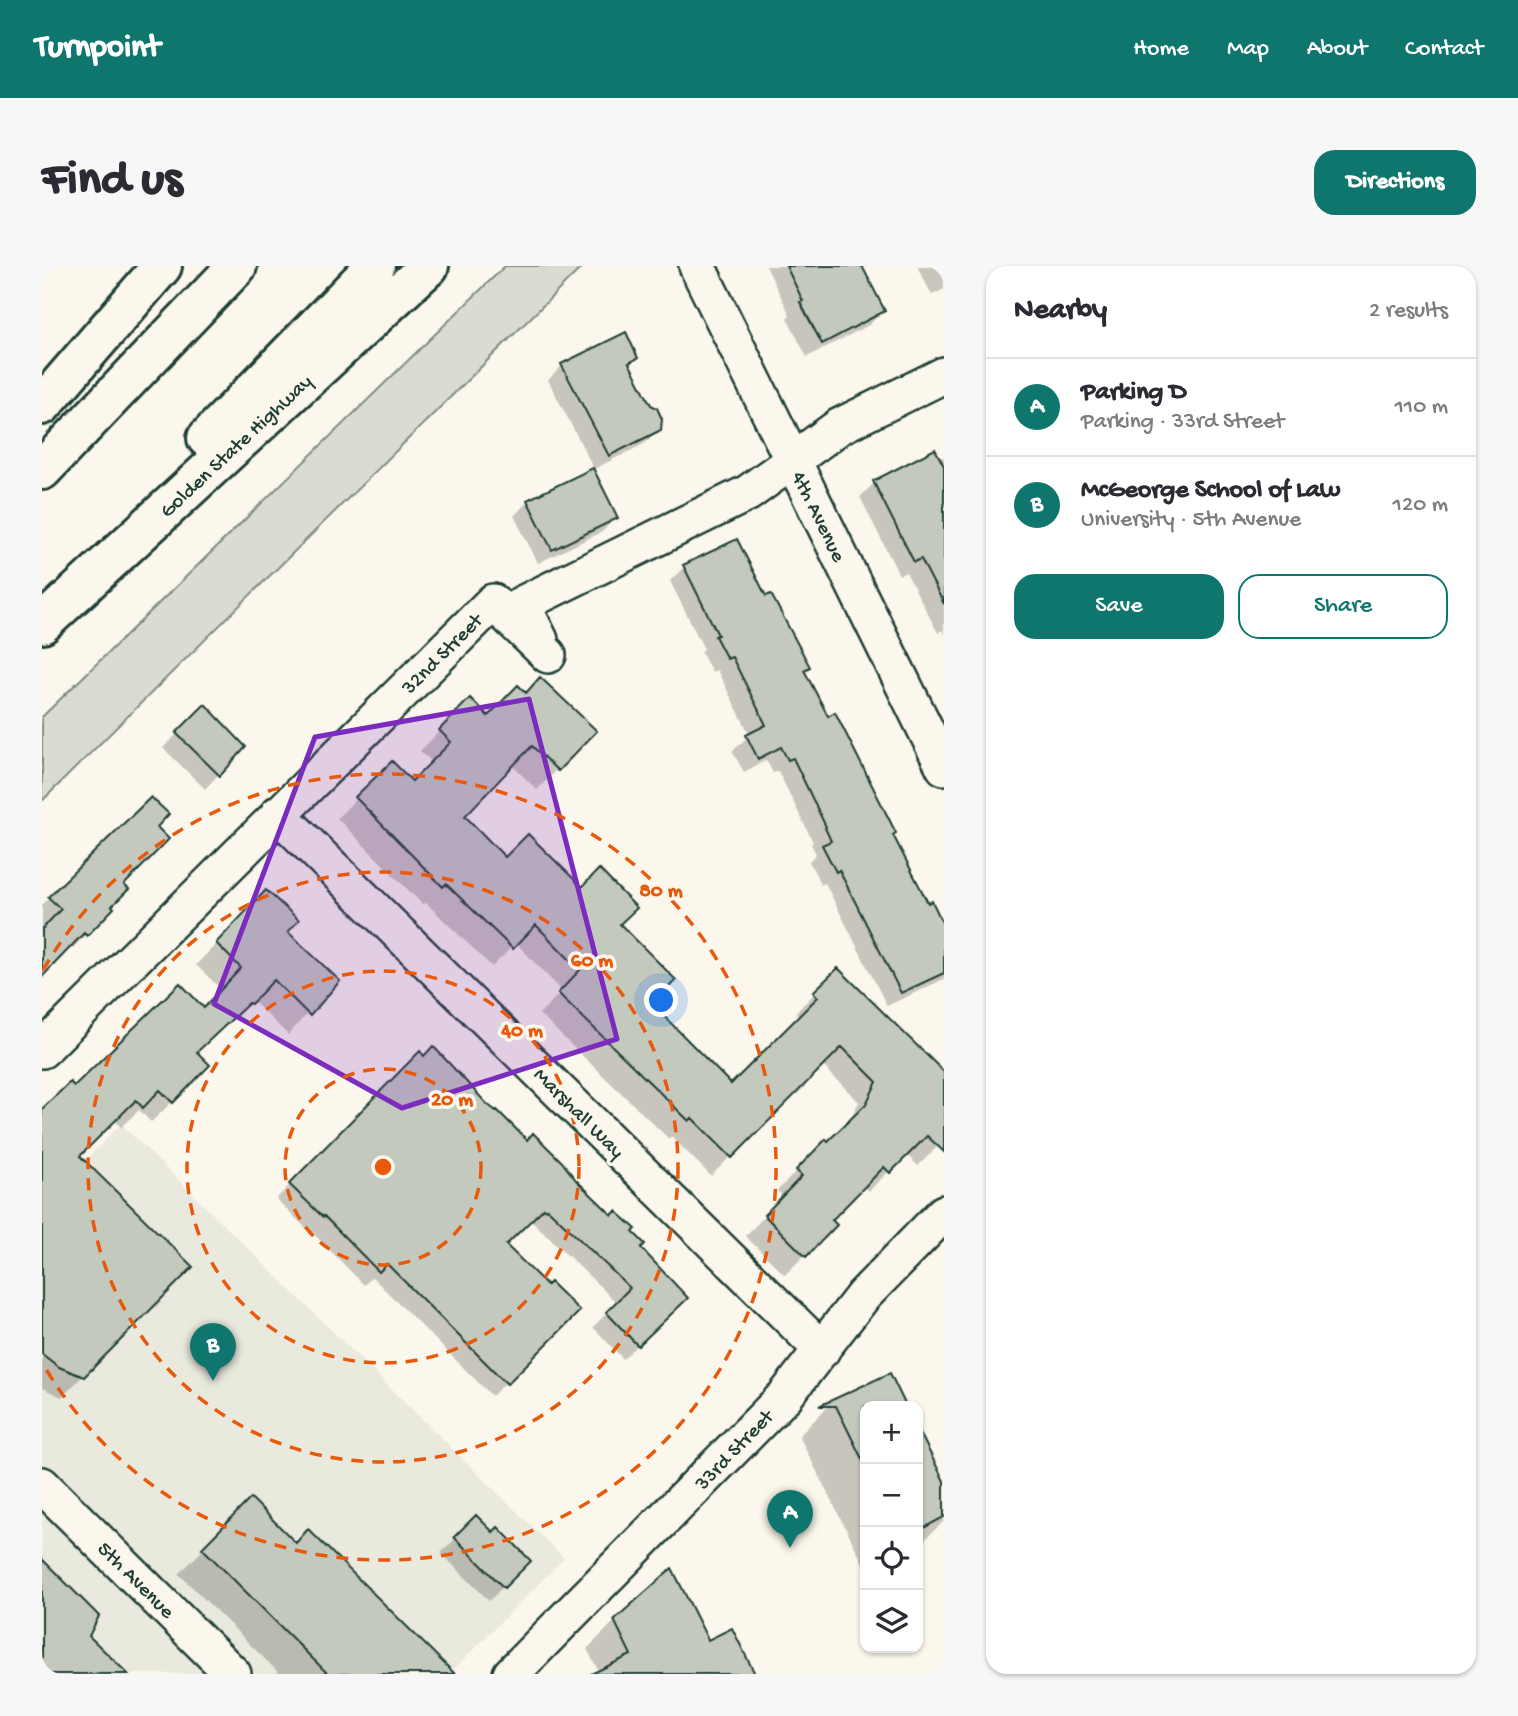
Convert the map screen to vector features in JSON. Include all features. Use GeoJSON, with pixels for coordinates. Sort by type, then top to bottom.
{"type":"FeatureCollection","features":[{"type":"Feature","properties":{"kind":"highway"},"geometry":{"type":"LineString","coordinates":[[42,405],[162,266]]}},
{"type":"Feature","properties":{"kind":"highway"},"geometry":{"type":"LineString","coordinates":[[42,471],[237,266]]}},
{"type":"Feature","properties":{"kind":"highway"},"geometry":{"type":"LineString","coordinates":[[42,607],[375,266]]}},
{"type":"Feature","properties":{"kind":"highway","name":"Golden State Highway"},"geometry":{"type":"LineString","coordinates":[[42,624],[429,266]]}},
{"type":"Feature","properties":{"kind":"street","name":"4th Avenue"},"geometry":{"type":"LineString","coordinates":[[697,266],[944,767]]}},
{"type":"Feature","properties":{"kind":"street","name":"32nd Street"},"geometry":{"type":"LineString","coordinates":[[42,1050],[493,602],[548,655],[522,604],[748,493],[841,426],[944,375]]}},
{"type":"Feature","properties":{"kind":"street","name":"Marshall Way"},"geometry":{"type":"LineString","coordinates":[[278,814],[822,1350]]}},
{"type":"Feature","properties":{"kind":"street","name":"33rd Street"},"geometry":{"type":"LineString","coordinates":[[510,1674],[786,1395],[863,1296],[944,1213]]}},
{"type":"Feature","properties":{"kind":"street","name":"5th Avenue"},"geometry":{"type":"LineString","coordinates":[[42,1485],[233,1674]]}},
{"type":"Feature","properties":{"kind":"highlighted area"},"geometry":{"type":"Polygon","coordinates":[[[529,699],[617,1039],[402,1108],[214,1004],[315,737],[529,699]]]}},
{"type":"Feature","properties":{"kind":"shaded area"},"geometry":{"type":"Polygon","coordinates":[[[505,266],[583,266],[42,801],[42,717],[505,266]]]}},
{"type":"Feature","properties":{"kind":"shaded area"},"geometry":{"type":"Polygon","coordinates":[[[121,1124],[564,1558],[449,1674],[42,1674],[42,1205],[121,1124]]]}},
{"type":"Feature","properties":{"kind":"building"},"geometry":{"type":"Polygon","coordinates":[[[786,266],[862,266],[885,311],[822,344],[800,302],[803,301],[786,266]]]}},
{"type":"Feature","properties":{"kind":"building"},"geometry":{"type":"Polygon","coordinates":[[[626,332],[638,358],[629,363],[651,405],[657,408],[662,419],[661,430],[609,456],[561,364],[626,332]]]}},
{"type":"Feature","properties":{"kind":"building"},"geometry":{"type":"Polygon","coordinates":[[[935,449],[944,466],[944,604],[921,559],[914,562],[873,481],[935,449]]]}},
{"type":"Feature","properties":{"kind":"building"},"geometry":{"type":"Polygon","coordinates":[[[593,468],[618,518],[552,550],[527,500],[593,468]]]}},
{"type":"Feature","properties":{"kind":"building"},"geometry":{"type":"Polygon","coordinates":[[[737,539],[766,596],[771,594],[810,667],[804,670],[828,716],[835,712],[896,833],[893,835],[928,903],[932,901],[944,926],[944,973],[901,993],[839,870],[836,872],[822,845],[831,841],[793,758],[788,760],[781,747],[758,759],[746,735],[766,725],[732,657],[727,659],[715,636],[718,635],[683,565],[737,539]]]}},
{"type":"Feature","properties":{"kind":"building"},"geometry":{"type":"Polygon","coordinates":[[[540,677],[597,731],[558,771],[532,746],[465,816],[505,857],[528,834],[582,887],[599,869],[637,908],[620,924],[676,980],[652,1004],[731,1084],[818,997],[813,992],[838,968],[944,1072],[944,1152],[927,1136],[890,1173],[884,1167],[832,1220],[837,1225],[806,1257],[764,1215],[802,1176],[796,1170],[866,1104],[877,1082],[842,1047],[732,1158],[692,1118],[689,1121],[558,993],[580,970],[536,925],[513,949],[446,884],[443,887],[355,797],[392,761],[412,781],[451,742],[439,730],[470,698],[488,716],[518,685],[526,693],[540,677]]]}},
{"type":"Feature","properties":{"kind":"building"},"geometry":{"type":"Polygon","coordinates":[[[205,704],[246,747],[220,776],[176,733],[205,704]]]}},
{"type":"Feature","properties":{"kind":"building"},"geometry":{"type":"Polygon","coordinates":[[[151,797],[169,814],[157,827],[169,839],[124,885],[129,889],[112,906],[114,908],[87,936],[84,933],[42,977],[42,929],[61,909],[48,897],[151,797]]]}},
{"type":"Feature","properties":{"kind":"building"},"geometry":{"type":"Polygon","coordinates":[[[266,890],[299,920],[288,932],[340,981],[310,1016],[274,980],[197,1052],[210,1065],[173,1103],[160,1090],[143,1108],[136,1100],[80,1156],[193,1267],[84,1377],[59,1367],[42,1354],[42,1109],[70,1082],[74,1086],[180,983],[204,1008],[241,968],[216,943],[266,890]]]}},
{"type":"Feature","properties":{"kind":"building"},"geometry":{"type":"Polygon","coordinates":[[[433,1046],[487,1104],[497,1110],[527,1140],[533,1133],[612,1215],[616,1211],[636,1229],[633,1232],[645,1244],[641,1248],[688,1298],[638,1346],[606,1312],[630,1288],[544,1208],[506,1245],[547,1285],[550,1282],[580,1311],[507,1384],[387,1264],[379,1272],[289,1184],[420,1051],[424,1056],[433,1046]]]}},
{"type":"Feature","properties":{"kind":"building"},"geometry":{"type":"Polygon","coordinates":[[[890,1373],[904,1401],[860,1401],[860,1455],[836,1406],[819,1406],[890,1373]]]}},
{"type":"Feature","properties":{"kind":"building"},"geometry":{"type":"Polygon","coordinates":[[[923,1439],[944,1481],[944,1517],[923,1528],[923,1439]]]}},
{"type":"Feature","properties":{"kind":"building"},"geometry":{"type":"Polygon","coordinates":[[[251,1498],[296,1543],[308,1529],[455,1674],[328,1674],[202,1548],[251,1498]]]}},
{"type":"Feature","properties":{"kind":"building"},"geometry":{"type":"Polygon","coordinates":[[[476,1515],[493,1532],[498,1527],[531,1561],[504,1588],[454,1537],[476,1515]]]}},
{"type":"Feature","properties":{"kind":"building"},"geometry":{"type":"Polygon","coordinates":[[[42,1559],[99,1616],[89,1636],[128,1674],[42,1674],[42,1559]]]}},
{"type":"Feature","properties":{"kind":"building"},"geometry":{"type":"Polygon","coordinates":[[[672,1568],[708,1640],[732,1628],[755,1674],[591,1674],[631,1655],[614,1620],[672,1568]]]}},
{"type":"Feature","properties":{"kind":"place","name":"McGeorge School of Law"},"geometry":{"type":"Point","coordinates":[213,1381]}},
{"type":"Feature","properties":{"kind":"place","name":"Parking D"},"geometry":{"type":"Point","coordinates":[790,1548]}}]}
